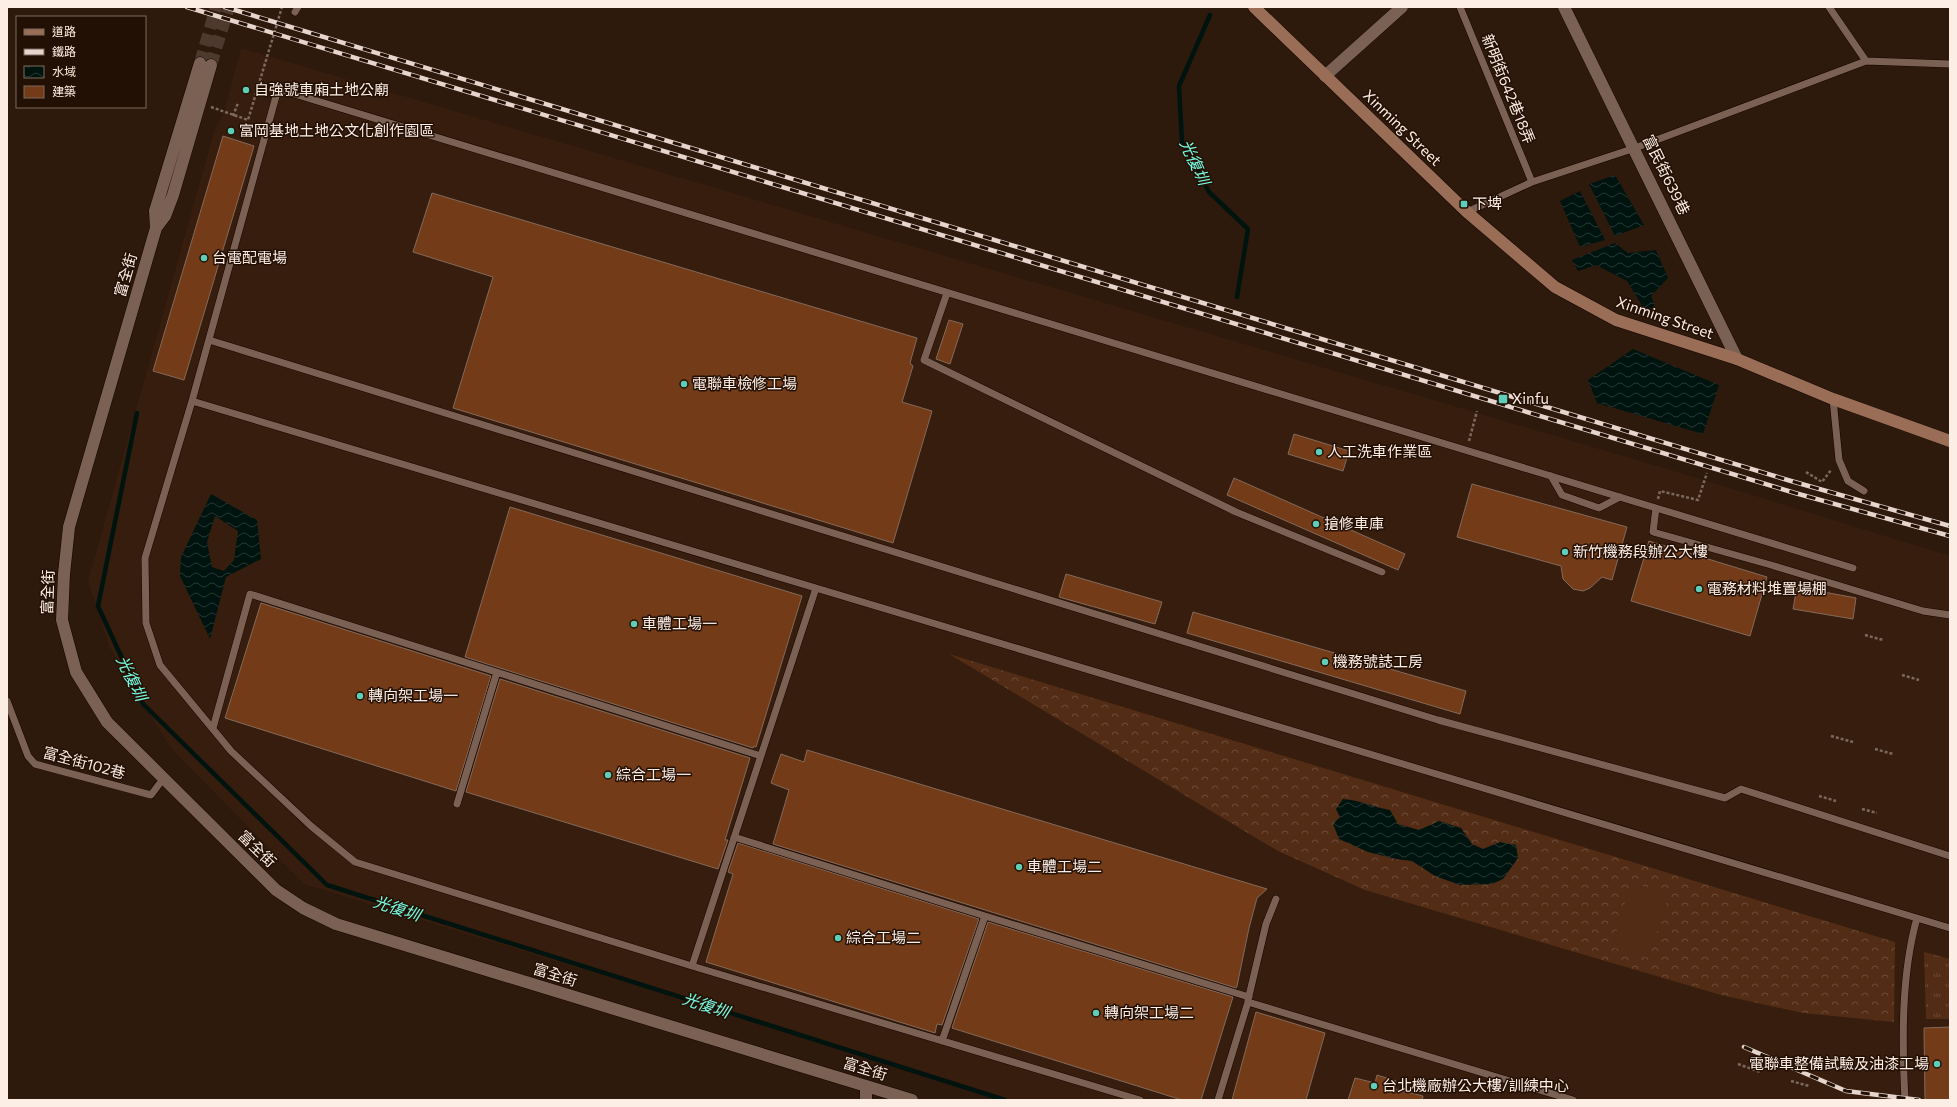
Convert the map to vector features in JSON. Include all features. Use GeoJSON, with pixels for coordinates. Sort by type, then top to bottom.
{"type":"FeatureCollection","features":[{"type":"Feature","properties":{"kind":"street","name":"Xinming Street"},"geometry":{"type":"LineString","coordinates":[[1254,7],[1467,212],[1555,287],[1616,320],[1737,359],[1833,399],[1950,441]]}},
{"type":"Feature","properties":{"kind":"street"},"geometry":{"type":"LineString","coordinates":[[1325,76],[1402,7]]}},
{"type":"Feature","properties":{"kind":"street","name":"富民街639巷"},"geometry":{"type":"LineString","coordinates":[[1564,7],[1635,148],[1737,359]]}},
{"type":"Feature","properties":{"kind":"street","name":"富全街"},"geometry":{"type":"LineString","coordinates":[[156,228],[155,211],[206,64],[201,104],[173,195],[164,216],[156,228],[69,527],[64,574],[62,620],[76,672],[107,722],[276,890],[303,908],[336,924],[912,1100]]}},
{"type":"Feature","properties":{"kind":"street"},"geometry":{"type":"LineString","coordinates":[[866,1086],[866,1100]]}},
{"type":"Feature","properties":{"kind":"lane"},"geometry":{"type":"LineString","coordinates":[[294,7],[295,12],[298,7]]}},
{"type":"Feature","properties":{"kind":"lane","name":"新明街642巷18弄"},"geometry":{"type":"LineString","coordinates":[[1460,7],[1532,182]]}},
{"type":"Feature","properties":{"kind":"lane"},"geometry":{"type":"LineString","coordinates":[[1829,7],[1866,61]]}},
{"type":"Feature","properties":{"kind":"lane"},"geometry":{"type":"LineString","coordinates":[[1467,212],[1532,182],[1635,148],[1866,61],[1950,64]]}},
{"type":"Feature","properties":{"kind":"lane"},"geometry":{"type":"LineString","coordinates":[[1140,1100],[692,966],[355,862],[312,826],[237,756],[213,728],[160,665],[146,623],[145,558],[192,400],[278,89],[1853,568]]}},
{"type":"Feature","properties":{"kind":"lane"},"geometry":{"type":"LineString","coordinates":[[947,293],[924,360],[1236,512],[1382,572]]}},
{"type":"Feature","properties":{"kind":"lane"},"geometry":{"type":"LineString","coordinates":[[209,340],[1438,720],[1725,798],[1741,789],[1950,856]]}},
{"type":"Feature","properties":{"kind":"lane"},"geometry":{"type":"LineString","coordinates":[[1833,399],[1839,460],[1848,481],[1864,491]]}},
{"type":"Feature","properties":{"kind":"lane"},"geometry":{"type":"LineString","coordinates":[[192,400],[1950,928]]}},
{"type":"Feature","properties":{"kind":"lane"},"geometry":{"type":"LineString","coordinates":[[1551,476],[1562,496],[1599,508],[1620,497]]}},
{"type":"Feature","properties":{"kind":"lane"},"geometry":{"type":"LineString","coordinates":[[1656,508],[1653,532],[1771,565],[1923,611],[1950,615]]}},
{"type":"Feature","properties":{"kind":"lane"},"geometry":{"type":"LineString","coordinates":[[692,966],[816,588]]}},
{"type":"Feature","properties":{"kind":"lane"},"geometry":{"type":"LineString","coordinates":[[213,728],[250,594],[761,756]]}},
{"type":"Feature","properties":{"kind":"lane"},"geometry":{"type":"LineString","coordinates":[[457,804],[497,672]]}},
{"type":"Feature","properties":{"kind":"lane","name":"富全街102巷"},"geometry":{"type":"LineString","coordinates":[[7,701],[28,756],[35,764],[151,795],[163,779]]}},
{"type":"Feature","properties":{"kind":"lane"},"geometry":{"type":"LineString","coordinates":[[734,837],[1573,1100]]}},
{"type":"Feature","properties":{"kind":"lane"},"geometry":{"type":"LineString","coordinates":[[1218,1100],[1248,999],[1266,924],[1276,899]]}},
{"type":"Feature","properties":{"kind":"lane"},"geometry":{"type":"LineString","coordinates":[[942,1041],[985,916]]}},
{"type":"Feature","properties":{"kind":"lane"},"geometry":{"type":"LineString","coordinates":[[1905,1100],[1902,1033],[1911,938],[1917,918]]}},
{"type":"Feature","properties":{"kind":"path"},"geometry":{"type":"LineString","coordinates":[[201,104],[248,120],[282,7]]}},
{"type":"Feature","properties":{"kind":"path"},"geometry":{"type":"LineString","coordinates":[[233,116],[238,103]]}},
{"type":"Feature","properties":{"kind":"path"},"geometry":{"type":"LineString","coordinates":[[1467,450],[1477,411]]}},
{"type":"Feature","properties":{"kind":"path"},"geometry":{"type":"LineString","coordinates":[[1806,472],[1822,482],[1839,460]]}},
{"type":"Feature","properties":{"kind":"path"},"geometry":{"type":"LineString","coordinates":[[1656,508],[1660,491],[1698,500],[1707,473]]}},
{"type":"Feature","properties":{"kind":"path"},"geometry":{"type":"LineString","coordinates":[[1865,635],[1883,640]]}},
{"type":"Feature","properties":{"kind":"path"},"geometry":{"type":"LineString","coordinates":[[1902,675],[1919,680]]}},
{"type":"Feature","properties":{"kind":"path"},"geometry":{"type":"LineString","coordinates":[[1831,736],[1853,742]]}},
{"type":"Feature","properties":{"kind":"path"},"geometry":{"type":"LineString","coordinates":[[1875,749],[1893,754]]}},
{"type":"Feature","properties":{"kind":"path"},"geometry":{"type":"LineString","coordinates":[[1819,796],[1836,801]]}},
{"type":"Feature","properties":{"kind":"path"},"geometry":{"type":"LineString","coordinates":[[1862,809],[1877,813]]}},
{"type":"Feature","properties":{"kind":"path"},"geometry":{"type":"LineString","coordinates":[[1738,1064],[1760,1072]]}},
{"type":"Feature","properties":{"kind":"path"},"geometry":{"type":"LineString","coordinates":[[1791,1081],[1808,1086]]}},
{"type":"Feature","properties":{"kind":"shaded area"},"geometry":{"type":"Polygon","coordinates":[[[241,48],[1681,473],[1950,556],[1950,1100],[1002,1100],[860,1054],[304,884],[170,747],[110,648],[88,581],[214,132],[224,112],[241,48]]]}},
{"type":"Feature","properties":{"kind":"green space"},"geometry":{"type":"Polygon","coordinates":[[[949,654],[1895,942],[1894,1022],[1803,1013],[1721,995],[1365,890],[1278,851],[949,654]]]}},
{"type":"Feature","properties":{"kind":"green space"},"geometry":{"type":"Polygon","coordinates":[[[1631,882],[1669,894],[1649,958],[1612,947],[1631,882]]]}},
{"type":"Feature","properties":{"kind":"green space"},"geometry":{"type":"Polygon","coordinates":[[[1924,952],[1950,959],[1950,1019],[1926,1019],[1924,952]]]}},
{"type":"Feature","properties":{"kind":"water"},"geometry":{"type":"Polygon","coordinates":[[[1615,175],[1644,225],[1615,236],[1589,184],[1615,175]]]}},
{"type":"Feature","properties":{"kind":"water"},"geometry":{"type":"Polygon","coordinates":[[[1580,191],[1605,240],[1580,247],[1560,201],[1580,191]]]}},
{"type":"Feature","properties":{"kind":"water"},"geometry":{"type":"Polygon","coordinates":[[[1615,243],[1628,253],[1656,250],[1668,278],[1651,296],[1655,305],[1646,312],[1627,281],[1596,265],[1578,271],[1572,260],[1615,243]]]}},
{"type":"Feature","properties":{"kind":"water"},"geometry":{"type":"Polygon","coordinates":[[[1633,349],[1719,385],[1703,434],[1597,403],[1588,380],[1633,349]]]}},
{"type":"Feature","properties":{"kind":"water"},"geometry":{"type":"Polygon","coordinates":[[[211,494],[257,520],[261,559],[226,577],[210,639],[180,576],[181,557],[211,494]],[[215,516],[207,542],[212,567],[224,571],[234,560],[238,531],[215,516]]]}},
{"type":"Feature","properties":{"kind":"water"},"geometry":{"type":"Polygon","coordinates":[[[1343,799],[1390,810],[1398,824],[1419,830],[1439,821],[1461,828],[1472,844],[1483,849],[1500,842],[1516,845],[1518,858],[1503,879],[1492,884],[1460,885],[1435,876],[1412,861],[1396,859],[1368,852],[1339,839],[1333,824],[1340,817],[1336,809],[1343,799]]]}},
{"type":"Feature","properties":{"kind":"building","name":"台電配電場"},"geometry":{"type":"Polygon","coordinates":[[[223,136],[254,146],[184,380],[153,371],[223,136]]]}},
{"type":"Feature","properties":{"kind":"building","name":"電聯車檢修工場"},"geometry":{"type":"Polygon","coordinates":[[[432,193],[917,338],[910,363],[913,366],[902,402],[932,411],[893,543],[453,408],[493,277],[413,252],[432,193]]]}},
{"type":"Feature","properties":{"kind":"building"},"geometry":{"type":"Polygon","coordinates":[[[949,320],[963,324],[950,364],[936,359],[949,320]]]}},
{"type":"Feature","properties":{"kind":"building","name":"人工洗車作業區"},"geometry":{"type":"Polygon","coordinates":[[[1294,434],[1349,451],[1343,471],[1288,454],[1294,434]]]}},
{"type":"Feature","properties":{"kind":"building","name":"搶修車庫"},"geometry":{"type":"Polygon","coordinates":[[[1234,478],[1405,554],[1398,570],[1227,495],[1234,478]]]}},
{"type":"Feature","properties":{"kind":"building","name":"新竹機務段辦公大樓"},"geometry":{"type":"Polygon","coordinates":[[[1472,484],[1627,527],[1612,580],[1602,577],[1590,588],[1583,591],[1573,589],[1563,579],[1561,566],[1457,537],[1472,484]]]}},
{"type":"Feature","properties":{"kind":"building","name":"車體工場一"},"geometry":{"type":"Polygon","coordinates":[[[510,507],[802,596],[756,747],[754,746],[753,748],[465,657],[510,507]]]}},
{"type":"Feature","properties":{"kind":"building","name":"電務材料堆置場棚"},"geometry":{"type":"Polygon","coordinates":[[[1649,541],[1767,577],[1750,636],[1631,601],[1649,541]]]}},
{"type":"Feature","properties":{"kind":"building"},"geometry":{"type":"Polygon","coordinates":[[[1066,574],[1162,602],[1155,624],[1059,597],[1066,574]]]}},
{"type":"Feature","properties":{"kind":"building"},"geometry":{"type":"Polygon","coordinates":[[[1797,587],[1856,598],[1853,619],[1793,609],[1797,587]]]}},
{"type":"Feature","properties":{"kind":"building","name":"轉向架工場一"},"geometry":{"type":"Polygon","coordinates":[[[261,603],[491,676],[456,791],[225,718],[261,603]]]}},
{"type":"Feature","properties":{"kind":"building","name":"機務號誌工房"},"geometry":{"type":"Polygon","coordinates":[[[1193,612],[1466,691],[1460,714],[1187,633],[1193,612]]]}},
{"type":"Feature","properties":{"kind":"building","name":"綜合工場一"},"geometry":{"type":"Polygon","coordinates":[[[500,679],[750,758],[725,840],[728,840],[718,869],[466,792],[500,679]]]}},
{"type":"Feature","properties":{"kind":"building","name":"車體工場二"},"geometry":{"type":"Polygon","coordinates":[[[807,750],[1267,889],[1257,898],[1236,988],[773,844],[789,790],[771,783],[781,754],[804,762],[807,750]]]}},
{"type":"Feature","properties":{"kind":"building","name":"綜合工場二"},"geometry":{"type":"Polygon","coordinates":[[[738,843],[979,919],[942,1025],[937,1024],[935,1033],[706,962],[733,874],[728,872],[738,843]]]}},
{"type":"Feature","properties":{"kind":"building","name":"轉向架工場二"},"geometry":{"type":"Polygon","coordinates":[[[988,922],[1233,997],[1201,1100],[1182,1100],[952,1028],[988,922]]]}},
{"type":"Feature","properties":{"kind":"building"},"geometry":{"type":"Polygon","coordinates":[[[1256,1012],[1325,1033],[1306,1100],[1232,1100],[1256,1012]]]}},
{"type":"Feature","properties":{"kind":"building","name":"電聯車整備試驗及油漆工場"},"geometry":{"type":"Polygon","coordinates":[[[1950,1027],[1950,1100],[1925,1100],[1924,1028],[1950,1027]]]}},
{"type":"Feature","properties":{"kind":"building","name":"台北機廠辦公大樓/訓練中心"},"geometry":{"type":"Polygon","coordinates":[[[1377,1075],[1396,1081],[1395,1089],[1423,1096],[1422,1100],[1348,1100],[1355,1078],[1375,1083],[1377,1075]]]}},
{"type":"Feature","properties":{"kind":"waterway","name":"光復圳"},"geometry":{"type":"LineString","coordinates":[[1210,15],[1179,86],[1182,142],[1209,192],[1248,229],[1237,297]]}},
{"type":"Feature","properties":{"kind":"waterway","name":"光復圳"},"geometry":{"type":"LineString","coordinates":[[137,413],[98,606],[143,704],[327,885],[1005,1100]]}},
{"type":"Feature","properties":{"kind":"tunnel"},"geometry":{"type":"LineString","coordinates":[[200,63],[216,7]]}},
{"type":"Feature","properties":{"kind":"tunnel"},"geometry":{"type":"LineString","coordinates":[[211,65],[229,7]]}},
{"type":"Feature","properties":{"kind":"railway"},"geometry":{"type":"LineString","coordinates":[[187,7],[1795,493],[1950,536]]}},
{"type":"Feature","properties":{"kind":"railway"},"geometry":{"type":"LineString","coordinates":[[225,7],[1791,481],[1950,526]]}},
{"type":"Feature","properties":{"kind":"railway"},"geometry":{"type":"LineString","coordinates":[[1744,1047],[1846,1091],[1919,1100]]}},
{"type":"Feature","properties":{"kind":"place","name":"自強號車廂土地公廟"},"geometry":{"type":"Point","coordinates":[246,90]}},
{"type":"Feature","properties":{"kind":"place","name":"富岡基地土地公文化創作園區"},"geometry":{"type":"Point","coordinates":[231,131]}},
{"type":"Feature","properties":{"kind":"place","name":"下埤"},"geometry":{"type":"Point","coordinates":[1464,204]}},
{"type":"Feature","properties":{"kind":"place","name":"台電配電場"},"geometry":{"type":"Point","coordinates":[204,258]}},
{"type":"Feature","properties":{"kind":"place","name":"電聯車檢修工場"},"geometry":{"type":"Point","coordinates":[684,384]}},
{"type":"Feature","properties":{"kind":"place","name":"Xinfu"},"geometry":{"type":"Point","coordinates":[1503,399]}},
{"type":"Feature","properties":{"kind":"place","name":"人工洗車作業區"},"geometry":{"type":"Point","coordinates":[1319,452]}},
{"type":"Feature","properties":{"kind":"place","name":"搶修車庫"},"geometry":{"type":"Point","coordinates":[1316,524]}},
{"type":"Feature","properties":{"kind":"place","name":"新竹機務段辦公大樓"},"geometry":{"type":"Point","coordinates":[1565,552]}},
{"type":"Feature","properties":{"kind":"place","name":"電務材料堆置場棚"},"geometry":{"type":"Point","coordinates":[1699,589]}},
{"type":"Feature","properties":{"kind":"place","name":"車體工場一"},"geometry":{"type":"Point","coordinates":[634,624]}},
{"type":"Feature","properties":{"kind":"place","name":"機務號誌工房"},"geometry":{"type":"Point","coordinates":[1325,662]}},
{"type":"Feature","properties":{"kind":"place","name":"轉向架工場一"},"geometry":{"type":"Point","coordinates":[360,696]}},
{"type":"Feature","properties":{"kind":"place","name":"綜合工場一"},"geometry":{"type":"Point","coordinates":[608,775]}},
{"type":"Feature","properties":{"kind":"place","name":"車體工場二"},"geometry":{"type":"Point","coordinates":[1019,867]}},
{"type":"Feature","properties":{"kind":"place","name":"綜合工場二"},"geometry":{"type":"Point","coordinates":[838,938]}},
{"type":"Feature","properties":{"kind":"place","name":"轉向架工場二"},"geometry":{"type":"Point","coordinates":[1096,1013]}},
{"type":"Feature","properties":{"kind":"place","name":"電聯車整備試驗及油漆工場"},"geometry":{"type":"Point","coordinates":[1937,1064]}},
{"type":"Feature","properties":{"kind":"place","name":"台北機廠辦公大樓/訓練中心"},"geometry":{"type":"Point","coordinates":[1374,1086]}}]}
